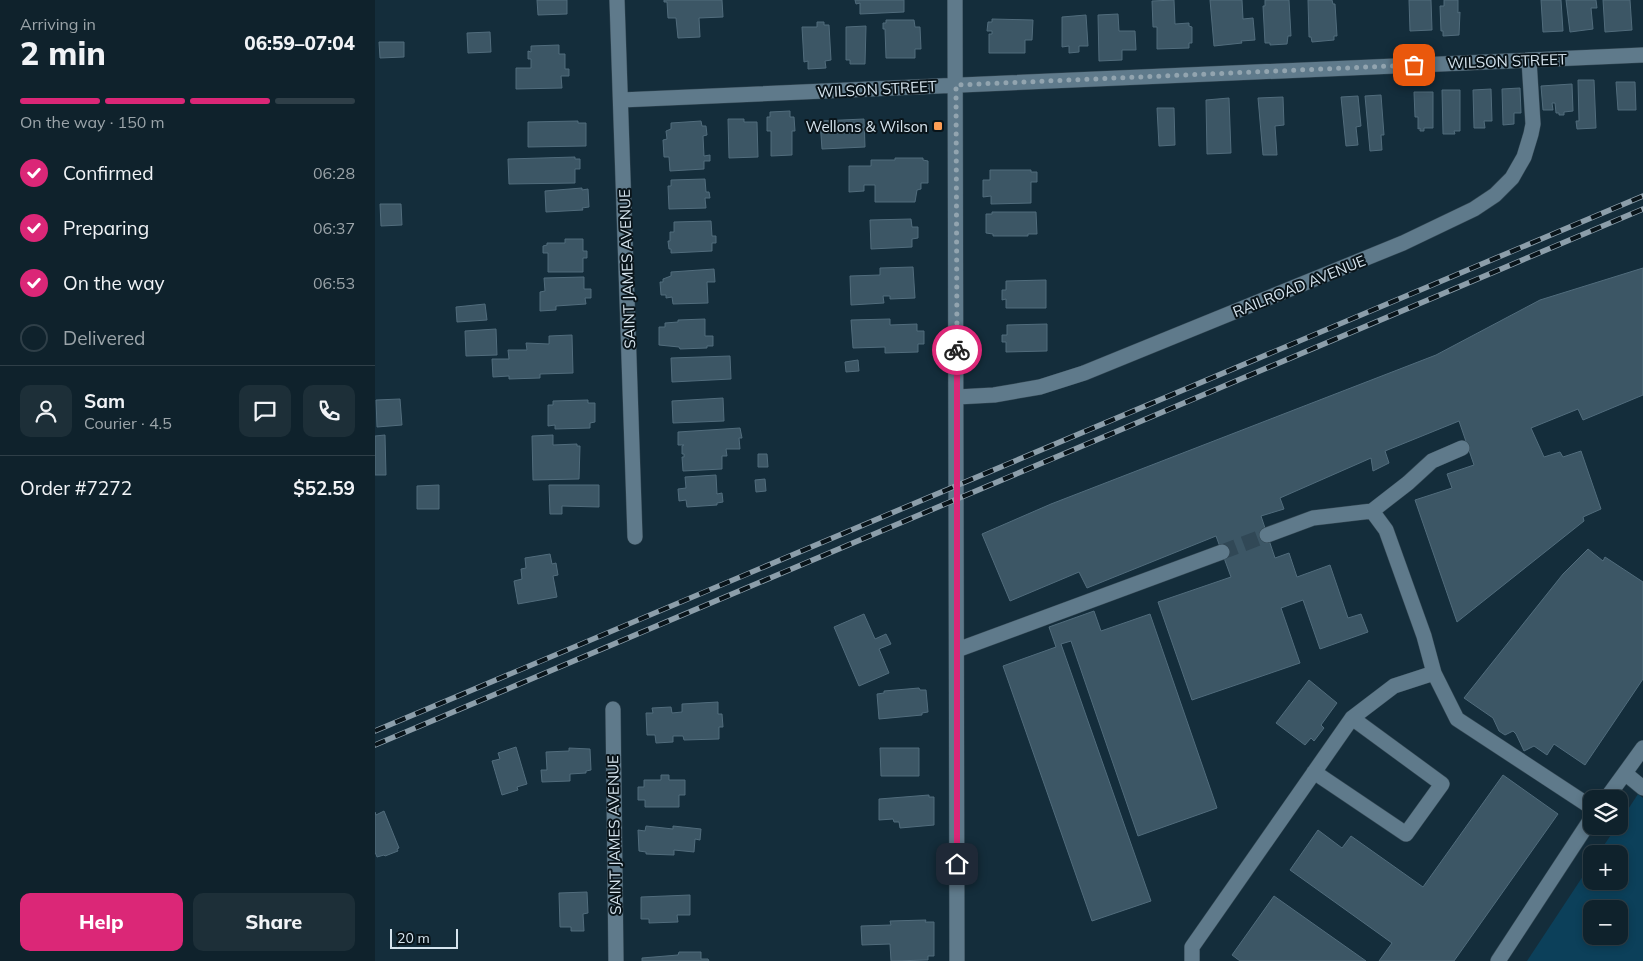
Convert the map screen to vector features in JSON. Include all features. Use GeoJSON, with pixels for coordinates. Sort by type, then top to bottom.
{"type":"FeatureCollection","features":[{"type":"Feature","properties":{"kind":"street","name":"SAINT JAMES AVENUE"},"geometry":{"type":"LineString","coordinates":[[617,0],[635,537]]}},
{"type":"Feature","properties":{"kind":"street"},"geometry":{"type":"LineString","coordinates":[[955,0],[957,961]]}},
{"type":"Feature","properties":{"kind":"street","name":"WILSON STREET"},"geometry":{"type":"LineString","coordinates":[[621,100],[1643,55]]}},
{"type":"Feature","properties":{"kind":"street","name":"RAILROAD AVENUE"},"geometry":{"type":"LineString","coordinates":[[957,397],[994,395],[1040,386],[1084,373],[1403,243],[1474,209],[1495,195],[1512,178],[1524,157],[1533,124],[1529,60]]}},
{"type":"Feature","properties":{"kind":"street"},"geometry":{"type":"LineString","coordinates":[[1267,535],[1313,518],[1372,511],[1408,483],[1432,461],[1462,448]]}},
{"type":"Feature","properties":{"kind":"street"},"geometry":{"type":"LineString","coordinates":[[1372,511],[1386,530],[1424,636],[1434,673],[1457,719],[1583,802]]}},
{"type":"Feature","properties":{"kind":"street"},"geometry":{"type":"LineString","coordinates":[[957,650],[1221,552]]}},
{"type":"Feature","properties":{"kind":"street"},"geometry":{"type":"LineString","coordinates":[[1192,961],[1192,947],[1353,718],[1394,686],[1434,673]]}},
{"type":"Feature","properties":{"kind":"street","name":"SAINT JAMES AVENUE"},"geometry":{"type":"LineString","coordinates":[[613,709],[616,961]]}},
{"type":"Feature","properties":{"kind":"street"},"geometry":{"type":"LineString","coordinates":[[1314,772],[1406,834],[1442,784],[1353,718]]}},
{"type":"Feature","properties":{"kind":"street"},"geometry":{"type":"LineString","coordinates":[[1613,790],[1643,748]]}},
{"type":"Feature","properties":{"kind":"street"},"geometry":{"type":"LineString","coordinates":[[1626,774],[1643,788]]}},
{"type":"Feature","properties":{"kind":"street"},"geometry":{"type":"LineString","coordinates":[[1498,961],[1583,832]]}},
{"type":"Feature","properties":{"kind":"shaded area"},"geometry":{"type":"Polygon","coordinates":[[[1638,794],[1643,798],[1643,961],[1527,961],[1583,876],[1583,890],[1628,890],[1628,845],[1604,845],[1611,835],[1628,835],[1628,809],[1638,794]]]}},
{"type":"Feature","properties":{"kind":"building"},"geometry":{"type":"Polygon","coordinates":[[[537,0],[567,0],[567,14],[538,15],[537,0]]]}},
{"type":"Feature","properties":{"kind":"building"},"geometry":{"type":"Polygon","coordinates":[[[664,0],[722,0],[723,17],[699,18],[700,37],[678,38],[676,18],[668,18],[667,2],[664,2],[664,0]]]}},
{"type":"Feature","properties":{"kind":"building"},"geometry":{"type":"Polygon","coordinates":[[[855,0],[904,0],[904,12],[860,14],[860,3],[856,4],[855,0]]]}},
{"type":"Feature","properties":{"kind":"building"},"geometry":{"type":"Polygon","coordinates":[[[1174,0],[1175,24],[1189,23],[1189,26],[1192,27],[1192,43],[1189,43],[1189,48],[1157,49],[1157,27],[1153,27],[1152,1],[1174,0]]]}},
{"type":"Feature","properties":{"kind":"building"},"geometry":{"type":"Polygon","coordinates":[[[1210,0],[1242,0],[1243,19],[1253,18],[1255,40],[1214,46],[1210,0]]]}},
{"type":"Feature","properties":{"kind":"building"},"geometry":{"type":"Polygon","coordinates":[[[1265,0],[1289,0],[1291,36],[1288,36],[1287,44],[1270,45],[1270,43],[1265,43],[1263,6],[1265,6],[1265,0]]]}},
{"type":"Feature","properties":{"kind":"building"},"geometry":{"type":"Polygon","coordinates":[[[1308,0],[1332,0],[1333,4],[1335,4],[1337,36],[1334,36],[1334,40],[1312,42],[1311,37],[1309,37],[1308,0]]]}},
{"type":"Feature","properties":{"kind":"building"},"geometry":{"type":"Polygon","coordinates":[[[1409,0],[1431,0],[1432,30],[1410,31],[1409,0]]]}},
{"type":"Feature","properties":{"kind":"building"},"geometry":{"type":"Polygon","coordinates":[[[1444,0],[1458,0],[1458,13],[1460,12],[1459,35],[1443,36],[1440,6],[1444,6],[1444,0]]]}},
{"type":"Feature","properties":{"kind":"building"},"geometry":{"type":"Polygon","coordinates":[[[1541,0],[1561,0],[1563,31],[1543,32],[1541,0]]]}},
{"type":"Feature","properties":{"kind":"building"},"geometry":{"type":"Polygon","coordinates":[[[1566,0],[1596,0],[1597,8],[1591,8],[1593,29],[1570,32],[1566,0]]]}},
{"type":"Feature","properties":{"kind":"building"},"geometry":{"type":"Polygon","coordinates":[[[1603,0],[1630,0],[1632,30],[1605,32],[1603,0]]]}},
{"type":"Feature","properties":{"kind":"building"},"geometry":{"type":"Polygon","coordinates":[[[1118,14],[1119,31],[1135,31],[1136,50],[1122,50],[1122,60],[1099,61],[1098,15],[1118,14]]]}},
{"type":"Feature","properties":{"kind":"building"},"geometry":{"type":"Polygon","coordinates":[[[1086,15],[1088,46],[1079,46],[1079,52],[1069,53],[1069,46],[1062,47],[1062,17],[1086,15]]]}},
{"type":"Feature","properties":{"kind":"building"},"geometry":{"type":"Polygon","coordinates":[[[992,19],[1033,20],[1032,40],[1025,40],[1025,53],[989,53],[989,34],[992,34],[992,31],[987,31],[988,22],[992,22],[992,19]]]}},
{"type":"Feature","properties":{"kind":"building"},"geometry":{"type":"Polygon","coordinates":[[[886,20],[914,20],[915,27],[920,27],[921,49],[915,49],[915,58],[886,58],[883,23],[886,23],[886,20]]]}},
{"type":"Feature","properties":{"kind":"building"},"geometry":{"type":"Polygon","coordinates":[[[817,22],[824,22],[824,25],[829,25],[831,60],[825,61],[826,68],[808,69],[808,61],[804,62],[802,27],[817,27],[817,22]]]}},
{"type":"Feature","properties":{"kind":"building"},"geometry":{"type":"Polygon","coordinates":[[[866,26],[865,64],[850,64],[850,60],[846,60],[846,27],[866,26]]]}},
{"type":"Feature","properties":{"kind":"building"},"geometry":{"type":"Polygon","coordinates":[[[490,32],[491,52],[468,53],[467,33],[490,32]]]}},
{"type":"Feature","properties":{"kind":"building"},"geometry":{"type":"Polygon","coordinates":[[[379,42],[404,42],[404,57],[380,58],[379,42]]]}},
{"type":"Feature","properties":{"kind":"building"},"geometry":{"type":"Polygon","coordinates":[[[559,45],[559,54],[565,54],[565,69],[569,69],[569,76],[561,76],[562,88],[516,89],[516,68],[531,68],[531,59],[528,59],[528,51],[531,52],[531,46],[559,45]]]}},
{"type":"Feature","properties":{"kind":"building"},"geometry":{"type":"Polygon","coordinates":[[[1578,80],[1594,80],[1596,128],[1577,129],[1576,121],[1579,121],[1578,80]]]}},
{"type":"Feature","properties":{"kind":"building"},"geometry":{"type":"Polygon","coordinates":[[[1616,82],[1635,82],[1636,110],[1618,110],[1616,82]]]}},
{"type":"Feature","properties":{"kind":"building"},"geometry":{"type":"Polygon","coordinates":[[[1572,84],[1573,111],[1564,112],[1564,115],[1559,115],[1559,113],[1556,113],[1555,103],[1552,103],[1553,110],[1543,110],[1541,86],[1572,84]]]}},
{"type":"Feature","properties":{"kind":"building"},"geometry":{"type":"Polygon","coordinates":[[[1520,88],[1521,113],[1514,113],[1514,124],[1503,125],[1502,89],[1520,88]]]}},
{"type":"Feature","properties":{"kind":"building"},"geometry":{"type":"Polygon","coordinates":[[[1491,89],[1492,121],[1484,121],[1485,128],[1474,128],[1473,90],[1491,89]]]}},
{"type":"Feature","properties":{"kind":"building"},"geometry":{"type":"Polygon","coordinates":[[[1442,90],[1460,90],[1460,131],[1454,131],[1455,134],[1443,134],[1442,90]]]}},
{"type":"Feature","properties":{"kind":"building"},"geometry":{"type":"Polygon","coordinates":[[[1414,92],[1433,92],[1433,128],[1424,128],[1424,131],[1420,131],[1420,128],[1418,129],[1418,117],[1415,117],[1414,92]]]}},
{"type":"Feature","properties":{"kind":"building"},"geometry":{"type":"Polygon","coordinates":[[[1381,95],[1384,135],[1381,135],[1382,150],[1370,151],[1365,96],[1381,95]]]}},
{"type":"Feature","properties":{"kind":"building"},"geometry":{"type":"Polygon","coordinates":[[[1358,96],[1361,126],[1356,127],[1358,145],[1346,146],[1341,97],[1358,96]]]}},
{"type":"Feature","properties":{"kind":"building"},"geometry":{"type":"Polygon","coordinates":[[[1283,97],[1284,125],[1275,126],[1277,155],[1263,155],[1258,98],[1283,97]]]}},
{"type":"Feature","properties":{"kind":"building"},"geometry":{"type":"Polygon","coordinates":[[[1229,98],[1231,153],[1207,154],[1206,100],[1229,98]]]}},
{"type":"Feature","properties":{"kind":"building"},"geometry":{"type":"Polygon","coordinates":[[[1157,108],[1174,108],[1175,145],[1159,146],[1157,108]]]}},
{"type":"Feature","properties":{"kind":"building"},"geometry":{"type":"Polygon","coordinates":[[[790,111],[790,117],[794,117],[795,131],[792,131],[792,155],[771,156],[771,131],[767,131],[767,117],[770,117],[770,112],[790,111]]]}},
{"type":"Feature","properties":{"kind":"building"},"geometry":{"type":"Polygon","coordinates":[[[728,119],[744,119],[744,122],[757,122],[758,157],[729,158],[728,119]]]}},
{"type":"Feature","properties":{"kind":"building"},"geometry":{"type":"Polygon","coordinates":[[[864,119],[865,147],[822,149],[820,121],[864,119]]]}},
{"type":"Feature","properties":{"kind":"building"},"geometry":{"type":"Polygon","coordinates":[[[578,121],[578,123],[586,123],[586,146],[528,147],[528,122],[578,121]]]}},
{"type":"Feature","properties":{"kind":"building"},"geometry":{"type":"Polygon","coordinates":[[[701,121],[702,126],[706,126],[707,135],[703,136],[704,156],[710,155],[710,161],[704,161],[704,169],[670,171],[669,157],[664,157],[663,140],[667,139],[666,131],[671,129],[671,123],[701,121]]]}},
{"type":"Feature","properties":{"kind":"building"},"geometry":{"type":"Polygon","coordinates":[[[575,157],[575,159],[580,159],[580,169],[575,169],[575,183],[509,184],[508,159],[575,157]]]}},
{"type":"Feature","properties":{"kind":"building"},"geometry":{"type":"Polygon","coordinates":[[[895,158],[923,158],[923,160],[928,161],[928,183],[921,183],[921,189],[917,190],[915,202],[875,202],[875,185],[864,185],[864,191],[849,192],[849,166],[871,166],[871,160],[895,160],[895,158]]]}},
{"type":"Feature","properties":{"kind":"building"},"geometry":{"type":"Polygon","coordinates":[[[990,170],[1031,170],[1031,172],[1037,172],[1037,182],[1031,182],[1031,203],[991,204],[991,196],[983,197],[983,180],[990,180],[990,170]]]}},
{"type":"Feature","properties":{"kind":"building"},"geometry":{"type":"Polygon","coordinates":[[[705,179],[706,192],[709,192],[710,198],[705,198],[706,208],[669,209],[668,186],[671,186],[671,180],[705,179]]]}},
{"type":"Feature","properties":{"kind":"building"},"geometry":{"type":"Polygon","coordinates":[[[582,188],[582,190],[588,189],[589,207],[582,208],[583,210],[546,212],[545,191],[582,188]]]}},
{"type":"Feature","properties":{"kind":"building"},"geometry":{"type":"Polygon","coordinates":[[[380,204],[401,204],[402,225],[381,226],[380,204]]]}},
{"type":"Feature","properties":{"kind":"building"},"geometry":{"type":"Polygon","coordinates":[[[992,212],[1036,212],[1037,234],[1028,234],[1028,236],[993,236],[993,234],[986,233],[986,214],[992,214],[992,212]]]}},
{"type":"Feature","properties":{"kind":"building"},"geometry":{"type":"Polygon","coordinates":[[[911,219],[912,227],[918,227],[918,238],[912,239],[912,247],[871,249],[870,220],[911,219]]]}},
{"type":"Feature","properties":{"kind":"building"},"geometry":{"type":"Polygon","coordinates":[[[711,221],[712,236],[716,236],[716,243],[712,243],[712,251],[671,253],[668,241],[670,241],[670,232],[674,232],[674,222],[711,221]]]}},
{"type":"Feature","properties":{"kind":"building"},"geometry":{"type":"Polygon","coordinates":[[[565,239],[583,239],[583,251],[587,251],[587,258],[583,258],[583,272],[548,272],[548,253],[543,253],[543,246],[547,245],[547,243],[565,243],[565,239]]]}},
{"type":"Feature","properties":{"kind":"building"},"geometry":{"type":"Polygon","coordinates":[[[913,267],[915,298],[890,299],[890,296],[883,296],[884,303],[851,305],[850,276],[880,275],[880,268],[913,267]]]}},
{"type":"Feature","properties":{"kind":"building"},"geometry":{"type":"Polygon","coordinates":[[[1643,268],[1643,395],[1583,420],[1578,409],[1531,428],[1544,457],[1560,452],[1563,457],[1581,451],[1601,509],[1583,517],[1584,521],[1457,622],[1415,500],[1452,488],[1447,474],[1474,465],[1459,421],[1385,451],[1389,463],[1373,471],[1371,458],[1280,498],[1284,509],[1261,516],[1275,558],[1289,553],[1297,577],[1330,565],[1348,618],[1361,614],[1368,632],[1320,649],[1303,600],[1281,608],[1300,663],[1192,700],[1158,602],[1231,577],[1216,536],[1087,588],[1079,572],[1010,601],[982,534],[1051,504],[1436,355],[1540,300],[1643,268]]]}},
{"type":"Feature","properties":{"kind":"building"},"geometry":{"type":"Polygon","coordinates":[[[714,269],[715,282],[707,282],[708,303],[673,304],[672,297],[666,298],[666,295],[661,295],[660,282],[671,276],[671,272],[714,269]]]}},
{"type":"Feature","properties":{"kind":"building"},"geometry":{"type":"Polygon","coordinates":[[[584,277],[584,289],[591,289],[591,298],[585,298],[586,304],[556,306],[556,310],[540,311],[540,292],[545,291],[544,278],[584,277]]]}},
{"type":"Feature","properties":{"kind":"building"},"geometry":{"type":"Polygon","coordinates":[[[1046,280],[1046,308],[1006,308],[1006,299],[1002,300],[1002,290],[1006,290],[1006,281],[1046,280]]]}},
{"type":"Feature","properties":{"kind":"building"},"geometry":{"type":"Polygon","coordinates":[[[485,304],[487,320],[457,322],[456,307],[485,304]]]}},
{"type":"Feature","properties":{"kind":"building"},"geometry":{"type":"Polygon","coordinates":[[[705,319],[705,336],[713,336],[713,346],[680,349],[679,347],[659,345],[659,327],[665,327],[665,323],[678,322],[678,320],[705,319]]]}},
{"type":"Feature","properties":{"kind":"building"},"geometry":{"type":"Polygon","coordinates":[[[890,319],[890,325],[917,324],[917,331],[924,331],[924,344],[918,344],[918,352],[885,353],[885,347],[853,348],[851,320],[890,319]]]}},
{"type":"Feature","properties":{"kind":"building"},"geometry":{"type":"Polygon","coordinates":[[[1047,324],[1047,351],[1006,352],[1006,342],[1002,342],[1002,335],[1007,335],[1007,325],[1047,324]]]}},
{"type":"Feature","properties":{"kind":"building"},"geometry":{"type":"Polygon","coordinates":[[[496,329],[497,355],[466,356],[465,331],[496,329]]]}},
{"type":"Feature","properties":{"kind":"building"},"geometry":{"type":"Polygon","coordinates":[[[572,335],[573,373],[540,374],[540,378],[509,379],[509,376],[493,377],[492,359],[509,359],[508,350],[527,350],[526,343],[549,344],[549,336],[572,335]]]}},
{"type":"Feature","properties":{"kind":"building"},"geometry":{"type":"Polygon","coordinates":[[[730,356],[731,379],[672,382],[671,358],[730,356]]]}},
{"type":"Feature","properties":{"kind":"building"},"geometry":{"type":"Polygon","coordinates":[[[858,360],[859,371],[846,372],[845,362],[858,360]]]}},
{"type":"Feature","properties":{"kind":"building"},"geometry":{"type":"Polygon","coordinates":[[[723,398],[724,421],[673,423],[672,401],[723,398]]]}},
{"type":"Feature","properties":{"kind":"building"},"geometry":{"type":"Polygon","coordinates":[[[400,399],[402,425],[377,427],[376,400],[400,399]]]}},
{"type":"Feature","properties":{"kind":"building"},"geometry":{"type":"Polygon","coordinates":[[[588,400],[588,403],[595,403],[595,422],[590,423],[590,428],[555,429],[555,425],[548,426],[548,405],[553,405],[553,401],[588,400]]]}},
{"type":"Feature","properties":{"kind":"building"},"geometry":{"type":"Polygon","coordinates":[[[740,428],[742,438],[739,438],[740,449],[726,449],[727,456],[722,456],[722,469],[683,471],[682,457],[684,457],[684,454],[682,454],[682,446],[684,445],[678,445],[678,432],[740,428]]]}},
{"type":"Feature","properties":{"kind":"building"},"geometry":{"type":"Polygon","coordinates":[[[385,435],[386,475],[375,475],[375,436],[385,435]]]}},
{"type":"Feature","properties":{"kind":"building"},"geometry":{"type":"Polygon","coordinates":[[[553,435],[553,445],[577,444],[577,446],[580,446],[579,479],[533,480],[532,436],[553,435]]]}},
{"type":"Feature","properties":{"kind":"building"},"geometry":{"type":"Polygon","coordinates":[[[758,454],[767,454],[768,467],[758,467],[758,454]]]}},
{"type":"Feature","properties":{"kind":"building"},"geometry":{"type":"Polygon","coordinates":[[[716,475],[717,494],[722,493],[723,502],[717,503],[717,505],[687,507],[686,500],[679,501],[678,489],[686,488],[685,477],[716,475]]]}},
{"type":"Feature","properties":{"kind":"building"},"geometry":{"type":"Polygon","coordinates":[[[765,479],[766,491],[756,492],[755,480],[765,479]]]}},
{"type":"Feature","properties":{"kind":"building"},"geometry":{"type":"Polygon","coordinates":[[[439,485],[439,509],[417,509],[417,486],[439,485]]]}},
{"type":"Feature","properties":{"kind":"building"},"geometry":{"type":"Polygon","coordinates":[[[549,485],[599,485],[599,507],[562,506],[562,514],[550,514],[549,485]]]}},
{"type":"Feature","properties":{"kind":"building"},"geometry":{"type":"Polygon","coordinates":[[[1588,549],[1603,561],[1605,557],[1643,582],[1643,679],[1585,765],[1554,744],[1547,755],[1534,746],[1524,751],[1513,731],[1505,735],[1499,731],[1493,718],[1464,698],[1563,574],[1588,549]]]}},
{"type":"Feature","properties":{"kind":"building"},"geometry":{"type":"Polygon","coordinates":[[[550,554],[552,564],[556,563],[558,575],[553,576],[557,597],[518,604],[514,581],[522,579],[521,569],[526,568],[525,558],[550,554]]]}},
{"type":"Feature","properties":{"kind":"building"},"geometry":{"type":"Polygon","coordinates":[[[1094,611],[1101,631],[1150,614],[1217,808],[1138,836],[1071,641],[1061,644],[1151,901],[1092,921],[1003,666],[1056,647],[1049,627],[1094,611]]]}},
{"type":"Feature","properties":{"kind":"building"},"geometry":{"type":"Polygon","coordinates":[[[864,614],[875,639],[886,634],[891,644],[879,649],[889,673],[859,686],[834,627],[864,614]]]}},
{"type":"Feature","properties":{"kind":"building"},"geometry":{"type":"Polygon","coordinates":[[[1309,680],[1337,703],[1321,725],[1324,728],[1314,741],[1311,738],[1305,745],[1276,723],[1309,680]]]}},
{"type":"Feature","properties":{"kind":"building"},"geometry":{"type":"Polygon","coordinates":[[[919,688],[920,690],[926,690],[928,712],[922,713],[922,715],[879,719],[877,694],[884,693],[884,691],[919,688]]]}},
{"type":"Feature","properties":{"kind":"building"},"geometry":{"type":"Polygon","coordinates":[[[718,702],[718,714],[722,714],[723,727],[719,727],[719,739],[684,740],[683,736],[673,736],[673,742],[656,743],[655,735],[647,735],[646,713],[653,713],[652,708],[671,707],[672,713],[682,712],[682,704],[718,702]]]}},
{"type":"Feature","properties":{"kind":"building"},"geometry":{"type":"Polygon","coordinates":[[[516,747],[527,784],[517,787],[518,790],[502,795],[492,761],[500,759],[498,753],[516,747]]]}},
{"type":"Feature","properties":{"kind":"building"},"geometry":{"type":"Polygon","coordinates":[[[569,748],[590,749],[591,770],[586,771],[586,773],[570,774],[570,781],[542,782],[541,770],[547,770],[546,752],[569,751],[569,748]]]}},
{"type":"Feature","properties":{"kind":"building"},"geometry":{"type":"Polygon","coordinates":[[[880,748],[919,748],[919,776],[881,776],[880,748]]]}},
{"type":"Feature","properties":{"kind":"building"},"geometry":{"type":"Polygon","coordinates":[[[661,775],[669,775],[669,780],[685,780],[685,795],[679,795],[679,807],[645,807],[645,800],[638,800],[638,787],[644,787],[644,780],[661,780],[661,775]]]}},
{"type":"Feature","properties":{"kind":"building"},"geometry":{"type":"Polygon","coordinates":[[[1503,775],[1558,814],[1454,961],[1379,961],[1392,943],[1290,870],[1318,830],[1342,848],[1351,836],[1423,887],[1503,775]]]}},
{"type":"Feature","properties":{"kind":"building"},"geometry":{"type":"Polygon","coordinates":[[[929,795],[929,797],[934,797],[934,825],[900,828],[899,822],[894,822],[893,819],[879,820],[879,799],[929,795]]]}},
{"type":"Feature","properties":{"kind":"building"},"geometry":{"type":"Polygon","coordinates":[[[384,811],[399,848],[397,849],[398,851],[377,857],[375,852],[375,812],[376,815],[384,811]]]}},
{"type":"Feature","properties":{"kind":"building"},"geometry":{"type":"Polygon","coordinates":[[[646,826],[673,829],[673,826],[701,829],[700,840],[695,839],[694,852],[674,850],[674,855],[646,854],[646,852],[639,851],[638,830],[645,831],[646,826]]]}},
{"type":"Feature","properties":{"kind":"building"},"geometry":{"type":"Polygon","coordinates":[[[587,892],[588,913],[583,914],[584,931],[571,931],[571,927],[560,927],[559,893],[587,892]]]}},
{"type":"Feature","properties":{"kind":"building"},"geometry":{"type":"Polygon","coordinates":[[[690,895],[690,915],[677,915],[678,922],[649,923],[649,919],[641,919],[641,897],[690,895]]]}},
{"type":"Feature","properties":{"kind":"building"},"geometry":{"type":"Polygon","coordinates":[[[1274,896],[1366,961],[1240,961],[1232,955],[1274,896]]]}},
{"type":"Feature","properties":{"kind":"building"},"geometry":{"type":"Polygon","coordinates":[[[926,920],[925,922],[934,922],[934,956],[928,956],[928,960],[891,961],[890,944],[862,945],[861,926],[891,925],[890,921],[926,920]]]}},
{"type":"Feature","properties":{"kind":"building"},"geometry":{"type":"Polygon","coordinates":[[[679,952],[701,952],[701,959],[708,959],[709,961],[642,961],[642,958],[678,955],[679,952]]]}},
{"type":"Feature","properties":{"kind":"tunnel"},"geometry":{"type":"LineString","coordinates":[[1222,552],[1267,535]]}},
{"type":"Feature","properties":{"kind":"railway"},"geometry":{"type":"LineString","coordinates":[[375,731],[1643,196]]}},
{"type":"Feature","properties":{"kind":"railway"},"geometry":{"type":"LineString","coordinates":[[375,745],[1643,209]]}},
{"type":"Feature","properties":{"kind":"way so far"},"geometry":{"type":"LineString","coordinates":[[957,350],[956,85],[1414,65]]}},
{"type":"Feature","properties":{"kind":"place","name":"Wellons & Wilson"},"geometry":{"type":"Point","coordinates":[938,126]}},
{"type":"Feature","properties":{"kind":"route"},"geometry":{"type":"LineString","coordinates":[[957,350],[957,864]]}}]}
